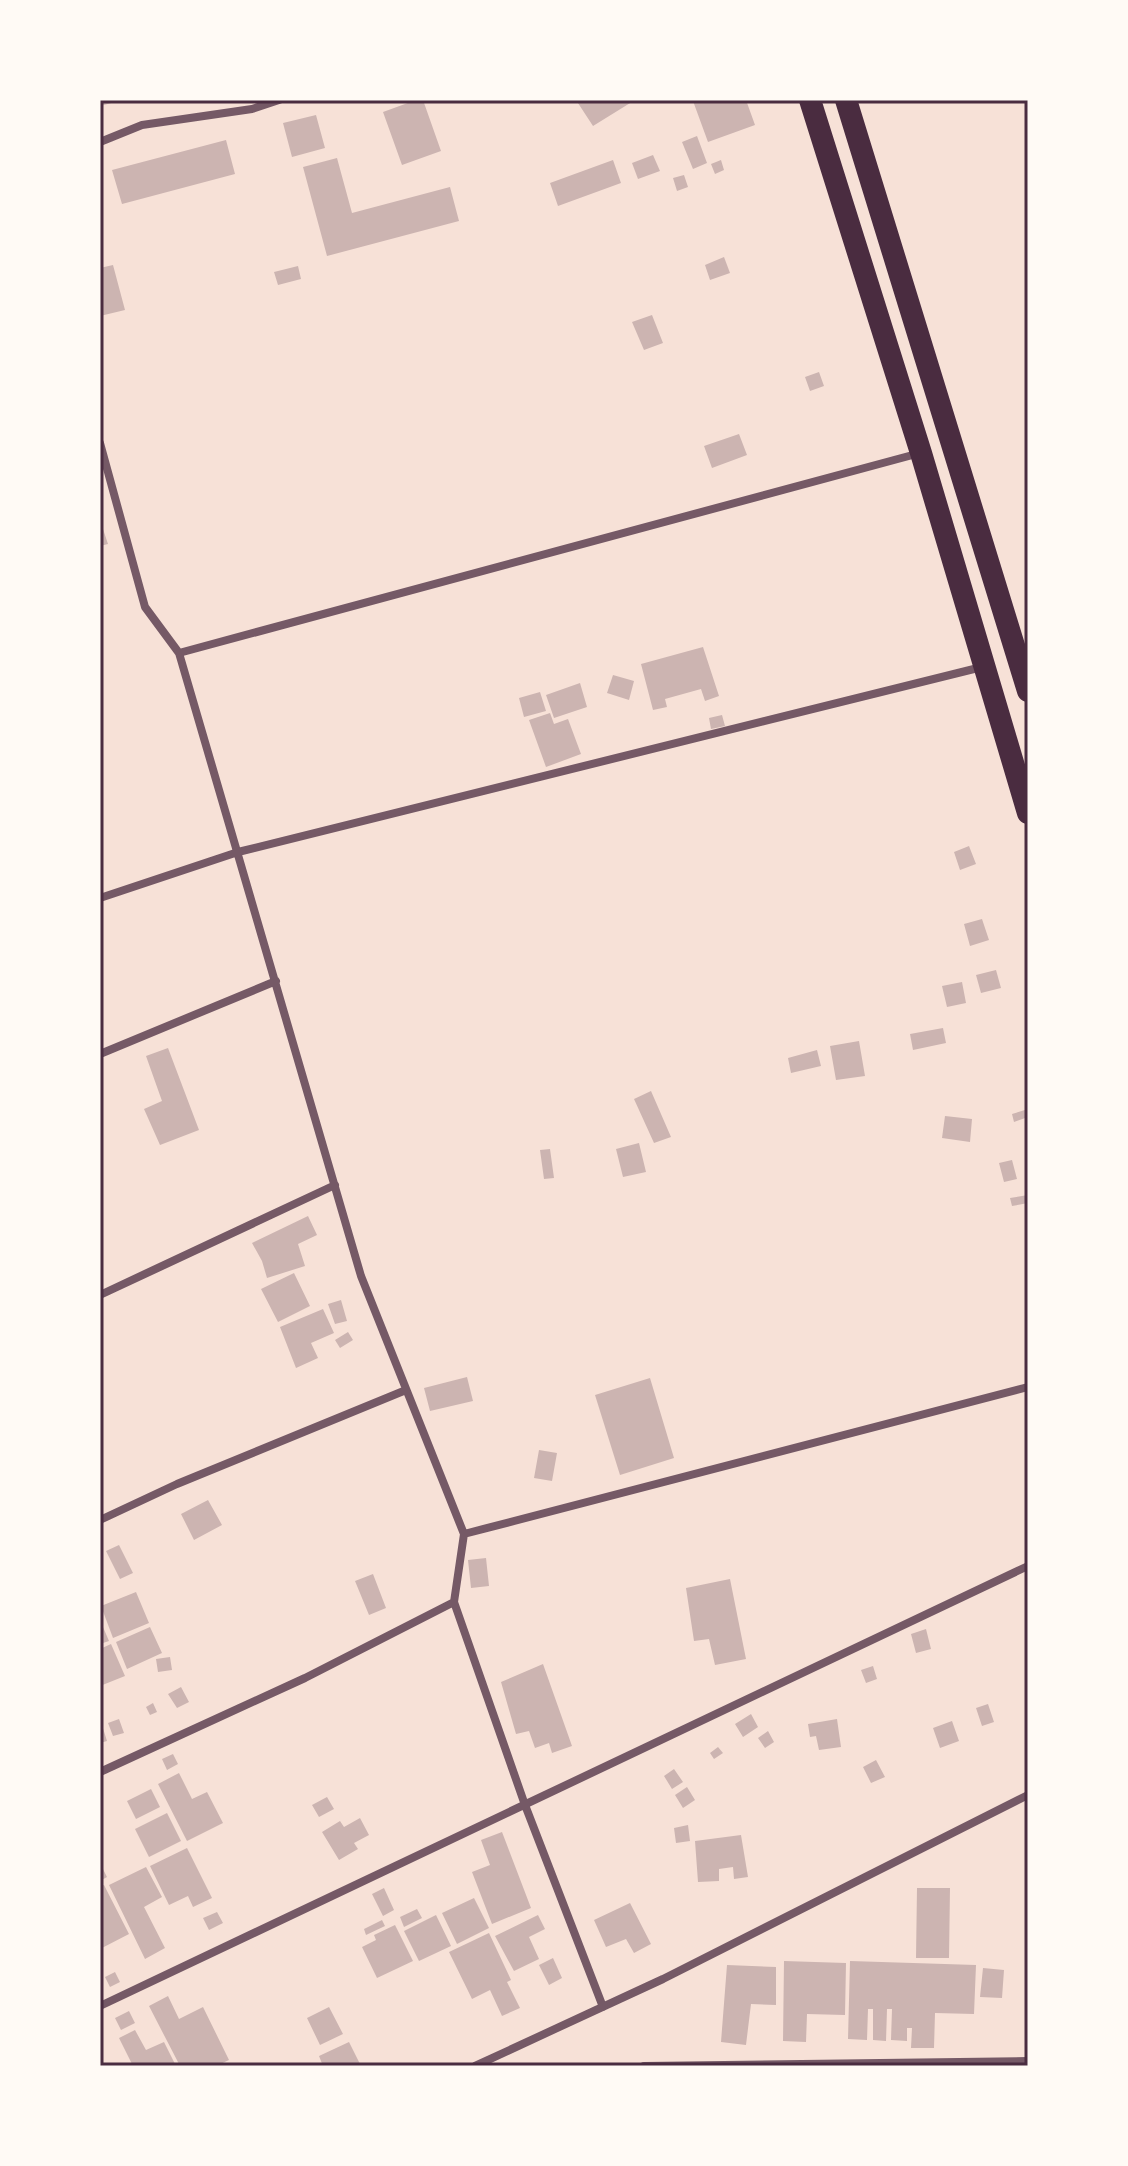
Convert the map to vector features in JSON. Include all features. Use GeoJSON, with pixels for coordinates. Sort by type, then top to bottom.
{"type":"FeatureCollection","features":[{"type":"Feature","properties":{"kind":"highway"},"geometry":{"type":"LineString","coordinates":[[810,100],[921,453],[1028,813]]}},
{"type":"Feature","properties":{"kind":"highway"},"geometry":{"type":"LineString","coordinates":[[846,100],[1028,691]]}},
{"type":"Feature","properties":{"kind":"street"},"geometry":{"type":"LineString","coordinates":[[100,142],[142,125],[252,109],[279,100]]}},
{"type":"Feature","properties":{"kind":"street"},"geometry":{"type":"LineString","coordinates":[[100,443],[145,607],[179,653],[361,1276],[464,1534],[454,1602],[525,1805],[603,2007]]}},
{"type":"Feature","properties":{"kind":"street"},"geometry":{"type":"LineString","coordinates":[[179,653],[921,453]]}},
{"type":"Feature","properties":{"kind":"street"},"geometry":{"type":"LineString","coordinates":[[100,898],[238,852],[983,667]]}},
{"type":"Feature","properties":{"kind":"street"},"geometry":{"type":"LineString","coordinates":[[100,1054],[276,981]]}},
{"type":"Feature","properties":{"kind":"street"},"geometry":{"type":"LineString","coordinates":[[100,1295],[335,1185]]}},
{"type":"Feature","properties":{"kind":"street"},"geometry":{"type":"LineString","coordinates":[[464,1534],[1028,1387]]}},
{"type":"Feature","properties":{"kind":"street"},"geometry":{"type":"LineString","coordinates":[[100,1520],[177,1484],[406,1390]]}},
{"type":"Feature","properties":{"kind":"street"},"geometry":{"type":"LineString","coordinates":[[100,2006],[1028,1566]]}},
{"type":"Feature","properties":{"kind":"street"},"geometry":{"type":"LineString","coordinates":[[100,1772],[305,1678],[454,1602]]}},
{"type":"Feature","properties":{"kind":"street"},"geometry":{"type":"LineString","coordinates":[[475,2066],[678,1972],[1028,1795]]}},
{"type":"Feature","properties":{"kind":"street"},"geometry":{"type":"LineString","coordinates":[[644,2066],[1028,2061]]}},
{"type":"Feature","properties":{"kind":"building"},"geometry":{"type":"Polygon","coordinates":[[[100,100],[119,100],[119,101],[100,106],[100,100]]]}},
{"type":"Feature","properties":{"kind":"building"},"geometry":{"type":"Polygon","coordinates":[[[423,100],[441,151],[402,165],[383,112],[423,100]]]}},
{"type":"Feature","properties":{"kind":"building"},"geometry":{"type":"Polygon","coordinates":[[[576,100],[635,100],[593,126],[576,100]]]}},
{"type":"Feature","properties":{"kind":"building"},"geometry":{"type":"Polygon","coordinates":[[[746,100],[755,125],[708,142],[693,101],[746,100]]]}},
{"type":"Feature","properties":{"kind":"building"},"geometry":{"type":"Polygon","coordinates":[[[316,115],[325,148],[292,157],[283,123],[316,115]]]}},
{"type":"Feature","properties":{"kind":"building"},"geometry":{"type":"Polygon","coordinates":[[[697,136],[707,163],[693,169],[682,142],[697,136]]]}},
{"type":"Feature","properties":{"kind":"building"},"geometry":{"type":"Polygon","coordinates":[[[226,140],[235,174],[122,204],[112,170],[226,140]]]}},
{"type":"Feature","properties":{"kind":"building"},"geometry":{"type":"Polygon","coordinates":[[[653,155],[660,171],[638,179],[632,163],[653,155]]]}},
{"type":"Feature","properties":{"kind":"building"},"geometry":{"type":"Polygon","coordinates":[[[337,158],[352,213],[450,187],[459,221],[327,256],[303,167],[337,158]]]}},
{"type":"Feature","properties":{"kind":"building"},"geometry":{"type":"Polygon","coordinates":[[[613,160],[621,183],[558,206],[550,183],[613,160]]]}},
{"type":"Feature","properties":{"kind":"building"},"geometry":{"type":"Polygon","coordinates":[[[721,160],[724,170],[715,174],[711,164],[721,160]]]}},
{"type":"Feature","properties":{"kind":"building"},"geometry":{"type":"Polygon","coordinates":[[[684,175],[688,187],[677,191],[673,178],[684,175]]]}},
{"type":"Feature","properties":{"kind":"building"},"geometry":{"type":"Polygon","coordinates":[[[724,257],[730,273],[710,280],[705,265],[724,257]]]}},
{"type":"Feature","properties":{"kind":"building"},"geometry":{"type":"Polygon","coordinates":[[[113,265],[125,310],[100,316],[100,268],[113,265]]]}},
{"type":"Feature","properties":{"kind":"building"},"geometry":{"type":"Polygon","coordinates":[[[298,266],[301,279],[278,285],[274,272],[298,266]]]}},
{"type":"Feature","properties":{"kind":"building"},"geometry":{"type":"Polygon","coordinates":[[[652,315],[663,343],[644,350],[632,322],[652,315]]]}},
{"type":"Feature","properties":{"kind":"building"},"geometry":{"type":"Polygon","coordinates":[[[819,372],[824,386],[810,391],[805,377],[819,372]]]}},
{"type":"Feature","properties":{"kind":"building"},"geometry":{"type":"Polygon","coordinates":[[[739,434],[747,455],[712,468],[704,446],[739,434]]]}},
{"type":"Feature","properties":{"kind":"building"},"geometry":{"type":"Polygon","coordinates":[[[100,520],[108,544],[100,546],[100,520]]]}},
{"type":"Feature","properties":{"kind":"building"},"geometry":{"type":"Polygon","coordinates":[[[703,647],[719,696],[705,701],[701,689],[665,699],[667,707],[653,710],[641,664],[703,647]]]}},
{"type":"Feature","properties":{"kind":"building"},"geometry":{"type":"Polygon","coordinates":[[[613,675],[634,681],[629,700],[607,693],[613,675]]]}},
{"type":"Feature","properties":{"kind":"building"},"geometry":{"type":"Polygon","coordinates":[[[580,683],[587,707],[554,718],[546,695],[580,683]]]}},
{"type":"Feature","properties":{"kind":"building"},"geometry":{"type":"Polygon","coordinates":[[[540,692],[546,711],[524,717],[519,698],[540,692]]]}},
{"type":"Feature","properties":{"kind":"building"},"geometry":{"type":"Polygon","coordinates":[[[550,713],[554,724],[568,719],[581,754],[546,767],[529,720],[550,713]]]}},
{"type":"Feature","properties":{"kind":"building"},"geometry":{"type":"Polygon","coordinates":[[[722,715],[725,726],[711,729],[709,718],[722,715]]]}},
{"type":"Feature","properties":{"kind":"building"},"geometry":{"type":"Polygon","coordinates":[[[969,846],[976,864],[960,870],[954,852],[969,846]]]}},
{"type":"Feature","properties":{"kind":"building"},"geometry":{"type":"Polygon","coordinates":[[[982,919],[989,940],[970,946],[964,924],[982,919]]]}},
{"type":"Feature","properties":{"kind":"building"},"geometry":{"type":"Polygon","coordinates":[[[996,970],[1001,988],[981,993],[976,975],[996,970]]]}},
{"type":"Feature","properties":{"kind":"building"},"geometry":{"type":"Polygon","coordinates":[[[962,982],[966,1003],[947,1007],[942,986],[962,982]]]}},
{"type":"Feature","properties":{"kind":"building"},"geometry":{"type":"Polygon","coordinates":[[[943,1028],[946,1043],[913,1050],[910,1034],[943,1028]]]}},
{"type":"Feature","properties":{"kind":"building"},"geometry":{"type":"Polygon","coordinates":[[[859,1041],[865,1076],[836,1080],[830,1046],[859,1041]]]}},
{"type":"Feature","properties":{"kind":"building"},"geometry":{"type":"Polygon","coordinates":[[[168,1048],[199,1130],[160,1145],[144,1109],[162,1101],[146,1056],[168,1048]]]}},
{"type":"Feature","properties":{"kind":"building"},"geometry":{"type":"Polygon","coordinates":[[[817,1050],[821,1066],[791,1073],[788,1058],[817,1050]]]}},
{"type":"Feature","properties":{"kind":"building"},"geometry":{"type":"Polygon","coordinates":[[[651,1091],[671,1137],[654,1143],[634,1099],[651,1091]]]}},
{"type":"Feature","properties":{"kind":"building"},"geometry":{"type":"Polygon","coordinates":[[[1028,1109],[1028,1117],[1014,1122],[1012,1114],[1028,1109]]]}},
{"type":"Feature","properties":{"kind":"building"},"geometry":{"type":"Polygon","coordinates":[[[945,1116],[972,1119],[970,1142],[942,1138],[945,1116]]]}},
{"type":"Feature","properties":{"kind":"building"},"geometry":{"type":"Polygon","coordinates":[[[639,1143],[646,1172],[623,1177],[616,1149],[639,1143]]]}},
{"type":"Feature","properties":{"kind":"building"},"geometry":{"type":"Polygon","coordinates":[[[550,1149],[554,1178],[544,1179],[540,1150],[550,1149]]]}},
{"type":"Feature","properties":{"kind":"building"},"geometry":{"type":"Polygon","coordinates":[[[1012,1160],[1017,1179],[1004,1182],[999,1163],[1012,1160]]]}},
{"type":"Feature","properties":{"kind":"building"},"geometry":{"type":"Polygon","coordinates":[[[1028,1195],[1028,1203],[1012,1206],[1010,1198],[1028,1195]]]}},
{"type":"Feature","properties":{"kind":"building"},"geometry":{"type":"Polygon","coordinates":[[[308,1216],[317,1235],[298,1244],[305,1266],[267,1278],[252,1243],[308,1216]]]}},
{"type":"Feature","properties":{"kind":"building"},"geometry":{"type":"Polygon","coordinates":[[[294,1273],[310,1306],[278,1322],[261,1289],[294,1273]]]}},
{"type":"Feature","properties":{"kind":"building"},"geometry":{"type":"Polygon","coordinates":[[[341,1300],[347,1321],[335,1324],[328,1304],[341,1300]]]}},
{"type":"Feature","properties":{"kind":"building"},"geometry":{"type":"Polygon","coordinates":[[[323,1309],[334,1333],[311,1343],[318,1358],[296,1368],[280,1327],[323,1309]]]}},
{"type":"Feature","properties":{"kind":"building"},"geometry":{"type":"Polygon","coordinates":[[[348,1332],[353,1340],[340,1348],[335,1340],[348,1332]]]}},
{"type":"Feature","properties":{"kind":"building"},"geometry":{"type":"Polygon","coordinates":[[[467,1377],[473,1401],[430,1411],[424,1388],[467,1377]]]}},
{"type":"Feature","properties":{"kind":"building"},"geometry":{"type":"Polygon","coordinates":[[[650,1378],[674,1458],[620,1475],[595,1395],[650,1378]]]}},
{"type":"Feature","properties":{"kind":"building"},"geometry":{"type":"Polygon","coordinates":[[[539,1450],[557,1453],[552,1481],[534,1478],[539,1450]]]}},
{"type":"Feature","properties":{"kind":"building"},"geometry":{"type":"Polygon","coordinates":[[[208,1500],[222,1525],[194,1540],[181,1514],[208,1500]]]}},
{"type":"Feature","properties":{"kind":"building"},"geometry":{"type":"Polygon","coordinates":[[[119,1545],[133,1573],[120,1579],[106,1551],[119,1545]]]}},
{"type":"Feature","properties":{"kind":"building"},"geometry":{"type":"Polygon","coordinates":[[[486,1558],[489,1586],[471,1588],[468,1560],[486,1558]]]}},
{"type":"Feature","properties":{"kind":"building"},"geometry":{"type":"Polygon","coordinates":[[[373,1574],[386,1608],[369,1615],[355,1581],[373,1574]]]}},
{"type":"Feature","properties":{"kind":"building"},"geometry":{"type":"Polygon","coordinates":[[[730,1579],[746,1659],[715,1665],[709,1639],[694,1641],[686,1588],[730,1579]]]}},
{"type":"Feature","properties":{"kind":"building"},"geometry":{"type":"Polygon","coordinates":[[[136,1592],[149,1623],[113,1638],[101,1606],[136,1592]]]}},
{"type":"Feature","properties":{"kind":"building"},"geometry":{"type":"Polygon","coordinates":[[[100,1620],[109,1641],[100,1644],[100,1620]]]}},
{"type":"Feature","properties":{"kind":"building"},"geometry":{"type":"Polygon","coordinates":[[[150,1627],[162,1653],[127,1669],[116,1642],[150,1627]]]}},
{"type":"Feature","properties":{"kind":"building"},"geometry":{"type":"Polygon","coordinates":[[[926,1629],[931,1649],[916,1653],[911,1634],[926,1629]]]}},
{"type":"Feature","properties":{"kind":"building"},"geometry":{"type":"Polygon","coordinates":[[[111,1644],[125,1676],[100,1686],[100,1649],[111,1644]]]}},
{"type":"Feature","properties":{"kind":"building"},"geometry":{"type":"Polygon","coordinates":[[[170,1657],[172,1670],[158,1672],[156,1659],[170,1657]]]}},
{"type":"Feature","properties":{"kind":"building"},"geometry":{"type":"Polygon","coordinates":[[[543,1664],[572,1746],[552,1753],[549,1743],[535,1748],[529,1731],[516,1734],[501,1682],[543,1664]]]}},
{"type":"Feature","properties":{"kind":"building"},"geometry":{"type":"Polygon","coordinates":[[[873,1666],[877,1679],[866,1683],[861,1670],[873,1666]]]}},
{"type":"Feature","properties":{"kind":"building"},"geometry":{"type":"Polygon","coordinates":[[[181,1687],[189,1702],[177,1708],[168,1694],[181,1687]]]}},
{"type":"Feature","properties":{"kind":"building"},"geometry":{"type":"Polygon","coordinates":[[[153,1703],[157,1712],[150,1715],[146,1707],[153,1703]]]}},
{"type":"Feature","properties":{"kind":"building"},"geometry":{"type":"Polygon","coordinates":[[[988,1704],[994,1722],[982,1726],[976,1708],[988,1704]]]}},
{"type":"Feature","properties":{"kind":"building"},"geometry":{"type":"Polygon","coordinates":[[[751,1714],[758,1727],[743,1737],[735,1724],[751,1714]]]}},
{"type":"Feature","properties":{"kind":"building"},"geometry":{"type":"Polygon","coordinates":[[[119,1719],[124,1733],[113,1736],[108,1723],[119,1719]]]}},
{"type":"Feature","properties":{"kind":"building"},"geometry":{"type":"Polygon","coordinates":[[[837,1719],[841,1747],[819,1750],[816,1736],[810,1737],[808,1724],[837,1719]]]}},
{"type":"Feature","properties":{"kind":"building"},"geometry":{"type":"Polygon","coordinates":[[[952,1721],[959,1741],[940,1748],[933,1728],[952,1721]]]}},
{"type":"Feature","properties":{"kind":"building"},"geometry":{"type":"Polygon","coordinates":[[[100,1723],[107,1741],[100,1743],[100,1723]]]}},
{"type":"Feature","properties":{"kind":"building"},"geometry":{"type":"Polygon","coordinates":[[[768,1731],[774,1742],[765,1748],[758,1738],[768,1731]]]}},
{"type":"Feature","properties":{"kind":"building"},"geometry":{"type":"Polygon","coordinates":[[[718,1747],[723,1753],[714,1759],[710,1753],[718,1747]]]}},
{"type":"Feature","properties":{"kind":"building"},"geometry":{"type":"Polygon","coordinates":[[[173,1754],[178,1764],[167,1770],[162,1759],[173,1754]]]}},
{"type":"Feature","properties":{"kind":"building"},"geometry":{"type":"Polygon","coordinates":[[[876,1760],[885,1777],[871,1783],[863,1767],[876,1760]]]}},
{"type":"Feature","properties":{"kind":"building"},"geometry":{"type":"Polygon","coordinates":[[[674,1769],[683,1782],[672,1789],[664,1776],[674,1769]]]}},
{"type":"Feature","properties":{"kind":"building"},"geometry":{"type":"Polygon","coordinates":[[[179,1773],[192,1799],[207,1792],[223,1823],[187,1841],[158,1784],[179,1773]]]}},
{"type":"Feature","properties":{"kind":"building"},"geometry":{"type":"Polygon","coordinates":[[[687,1787],[695,1800],[683,1808],[675,1795],[687,1787]]]}},
{"type":"Feature","properties":{"kind":"building"},"geometry":{"type":"Polygon","coordinates":[[[151,1789],[160,1807],[136,1819],[127,1801],[151,1789]]]}},
{"type":"Feature","properties":{"kind":"building"},"geometry":{"type":"Polygon","coordinates":[[[327,1797],[334,1809],[319,1817],[312,1805],[327,1797]]]}},
{"type":"Feature","properties":{"kind":"building"},"geometry":{"type":"Polygon","coordinates":[[[167,1813],[181,1841],[149,1857],[135,1829],[167,1813]]]}},
{"type":"Feature","properties":{"kind":"building"},"geometry":{"type":"Polygon","coordinates":[[[360,1818],[369,1835],[354,1843],[358,1849],[339,1860],[322,1832],[340,1821],[344,1827],[360,1818]]]}},
{"type":"Feature","properties":{"kind":"building"},"geometry":{"type":"Polygon","coordinates":[[[688,1825],[690,1841],[676,1843],[674,1828],[688,1825]]]}},
{"type":"Feature","properties":{"kind":"building"},"geometry":{"type":"Polygon","coordinates":[[[502,1832],[531,1908],[492,1924],[472,1872],[490,1865],[481,1840],[502,1832]]]}},
{"type":"Feature","properties":{"kind":"building"},"geometry":{"type":"Polygon","coordinates":[[[741,1835],[748,1877],[734,1879],[733,1867],[719,1869],[719,1881],[698,1882],[695,1841],[741,1835]]]}},
{"type":"Feature","properties":{"kind":"building"},"geometry":{"type":"Polygon","coordinates":[[[187,1848],[212,1898],[193,1907],[188,1896],[169,1905],[150,1866],[187,1848]]]}},
{"type":"Feature","properties":{"kind":"building"},"geometry":{"type":"Polygon","coordinates":[[[100,1863],[107,1877],[100,1881],[100,1863]]]}},
{"type":"Feature","properties":{"kind":"building"},"geometry":{"type":"Polygon","coordinates":[[[146,1867],[162,1897],[144,1907],[165,1948],[145,1959],[109,1885],[146,1867]]]}},
{"type":"Feature","properties":{"kind":"building"},"geometry":{"type":"Polygon","coordinates":[[[104,1885],[129,1934],[100,1949],[100,1886],[104,1885]]]}},
{"type":"Feature","properties":{"kind":"building"},"geometry":{"type":"Polygon","coordinates":[[[384,1888],[394,1910],[383,1916],[372,1894],[384,1888]]]}},
{"type":"Feature","properties":{"kind":"building"},"geometry":{"type":"Polygon","coordinates":[[[917,1888],[950,1888],[949,1958],[916,1958],[917,1888]]]}},
{"type":"Feature","properties":{"kind":"building"},"geometry":{"type":"Polygon","coordinates":[[[474,1898],[489,1928],[457,1944],[442,1913],[474,1898]]]}},
{"type":"Feature","properties":{"kind":"building"},"geometry":{"type":"Polygon","coordinates":[[[630,1903],[651,1944],[634,1953],[626,1939],[606,1947],[594,1920],[630,1903]]]}},
{"type":"Feature","properties":{"kind":"building"},"geometry":{"type":"Polygon","coordinates":[[[417,1909],[422,1918],[404,1927],[400,1917],[417,1909]]]}},
{"type":"Feature","properties":{"kind":"building"},"geometry":{"type":"Polygon","coordinates":[[[217,1912],[223,1923],[209,1930],[203,1918],[217,1912]]]}},
{"type":"Feature","properties":{"kind":"building"},"geometry":{"type":"Polygon","coordinates":[[[436,1915],[451,1946],[419,1961],[404,1931],[436,1915]]]}},
{"type":"Feature","properties":{"kind":"building"},"geometry":{"type":"Polygon","coordinates":[[[538,1915],[545,1929],[529,1937],[539,1959],[514,1971],[495,1936],[538,1915]]]}},
{"type":"Feature","properties":{"kind":"building"},"geometry":{"type":"Polygon","coordinates":[[[382,1920],[385,1926],[366,1935],[364,1929],[382,1920]]]}},
{"type":"Feature","properties":{"kind":"building"},"geometry":{"type":"Polygon","coordinates":[[[395,1925],[413,1961],[377,1978],[362,1947],[376,1940],[374,1935],[395,1925]]]}},
{"type":"Feature","properties":{"kind":"building"},"geometry":{"type":"Polygon","coordinates":[[[489,1933],[520,2008],[502,2016],[490,1990],[472,1999],[449,1952],[489,1933]]]}},
{"type":"Feature","properties":{"kind":"building"},"geometry":{"type":"Polygon","coordinates":[[[553,1958],[562,1978],[549,1985],[539,1965],[553,1958]]]}},
{"type":"Feature","properties":{"kind":"building"},"geometry":{"type":"Polygon","coordinates":[[[784,1961],[846,1963],[845,2015],[807,2014],[806,2042],[783,2041],[784,1961]]]}},
{"type":"Feature","properties":{"kind":"building"},"geometry":{"type":"Polygon","coordinates":[[[850,1961],[976,1965],[974,2014],[935,2013],[934,2048],[911,2048],[912,2028],[907,2028],[907,2041],[891,2040],[892,2009],[887,2009],[886,2041],[873,2040],[873,2009],[868,2009],[867,2040],[848,2039],[850,1961]]]}},
{"type":"Feature","properties":{"kind":"building"},"geometry":{"type":"Polygon","coordinates":[[[727,1965],[776,1967],[776,2005],[751,2004],[746,2045],[721,2042],[727,1965]]]}},
{"type":"Feature","properties":{"kind":"building"},"geometry":{"type":"Polygon","coordinates":[[[983,1968],[1004,1970],[1002,1998],[980,1997],[983,1968]]]}},
{"type":"Feature","properties":{"kind":"building"},"geometry":{"type":"Polygon","coordinates":[[[115,1972],[120,1982],[110,1987],[105,1977],[115,1972]]]}},
{"type":"Feature","properties":{"kind":"building"},"geometry":{"type":"Polygon","coordinates":[[[168,1996],[179,2019],[203,2007],[229,2060],[216,2066],[180,2066],[149,2006],[168,1996]]]}},
{"type":"Feature","properties":{"kind":"building"},"geometry":{"type":"Polygon","coordinates":[[[329,2007],[343,2034],[320,2045],[307,2018],[329,2007]]]}},
{"type":"Feature","properties":{"kind":"building"},"geometry":{"type":"Polygon","coordinates":[[[129,2011],[135,2023],[121,2030],[115,2018],[129,2011]]]}},
{"type":"Feature","properties":{"kind":"building"},"geometry":{"type":"Polygon","coordinates":[[[135,2030],[146,2050],[164,2042],[176,2066],[133,2066],[119,2038],[135,2030]]]}},
{"type":"Feature","properties":{"kind":"building"},"geometry":{"type":"Polygon","coordinates":[[[349,2042],[361,2066],[323,2066],[319,2056],[349,2042]]]}}]}
